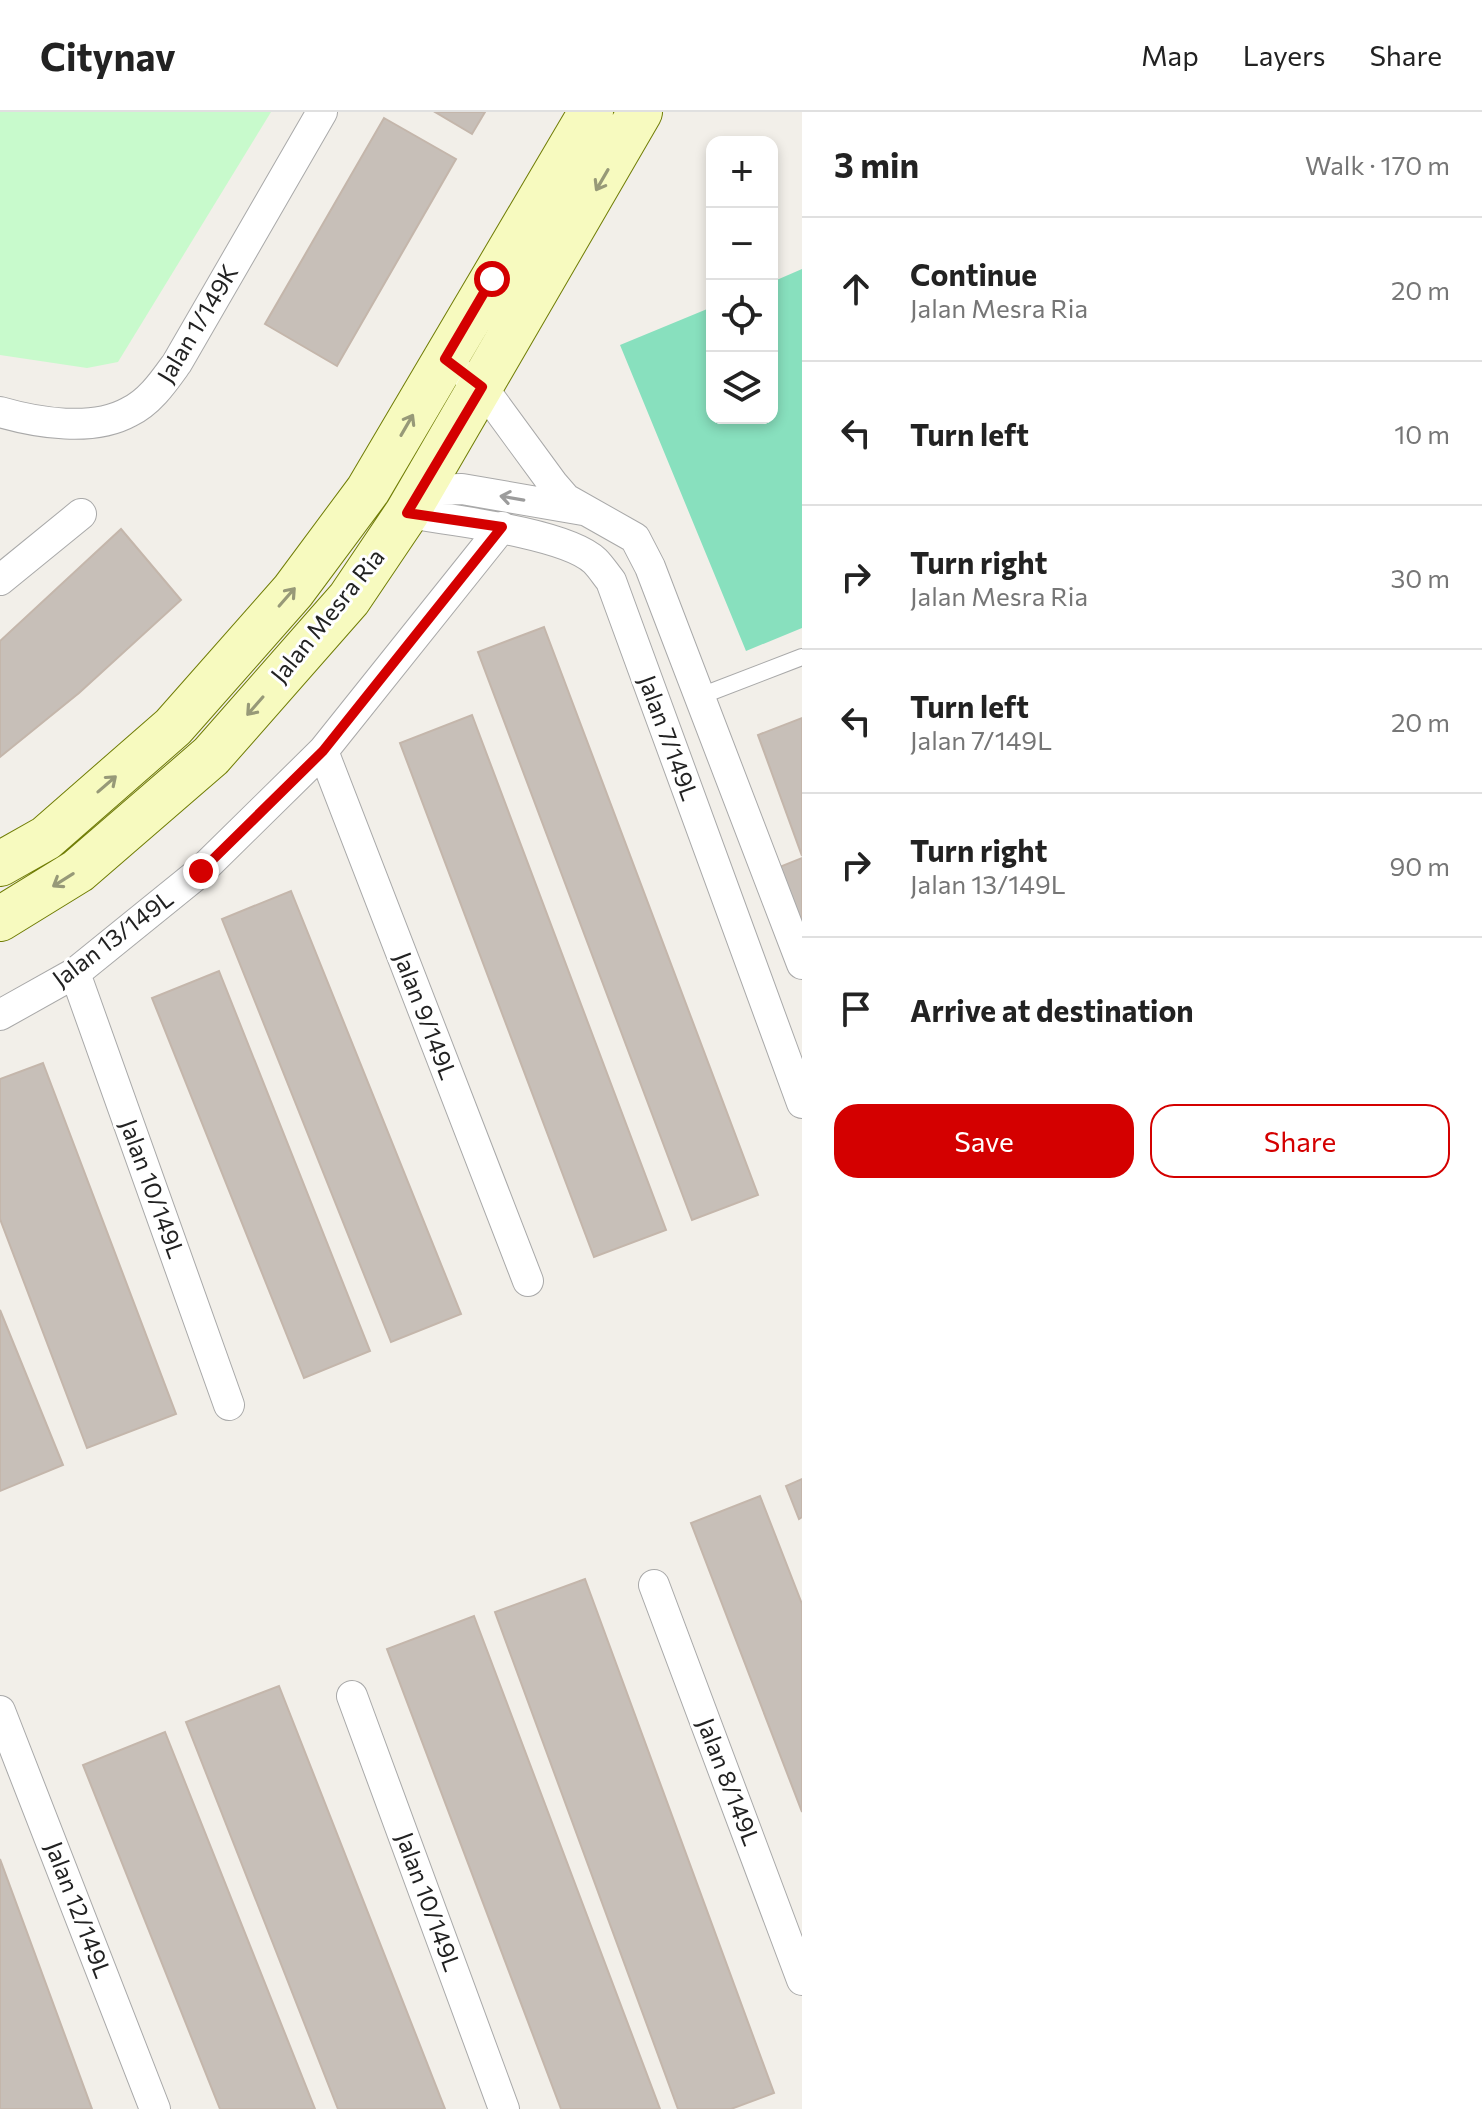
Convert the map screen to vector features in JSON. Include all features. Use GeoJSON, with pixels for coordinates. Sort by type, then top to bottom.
{"type":"FeatureCollection","features":[{"type":"Feature","properties":{"kind":"main road","name":"Jalan Mesra Ria"},"geometry":{"type":"LineString","coordinates":[[0,864],[46,838],[173,727],[293,591],[368,490],[591,112]]}},
{"type":"Feature","properties":{"kind":"main road","name":"Jalan Mesra Ria"},"geometry":{"type":"LineString","coordinates":[[0,919],[78,871],[211,756],[349,599],[414,502],[640,112]]}},
{"type":"Feature","properties":{"kind":"street","name":"Jalan 1/149K"},"geometry":{"type":"LineString","coordinates":[[0,412],[62,423],[99,421],[129,413],[157,390],[177,363],[322,112]]}},
{"type":"Feature","properties":{"kind":"street"},"geometry":{"type":"LineString","coordinates":[[445,359],[482,387],[566,499],[635,538],[650,567],[802,964]]}},
{"type":"Feature","properties":{"kind":"street"},"geometry":{"type":"LineString","coordinates":[[414,502],[462,489],[589,512]]}},
{"type":"Feature","properties":{"kind":"street","name":"Jalan 7/149L"},"geometry":{"type":"LineString","coordinates":[[414,502],[572,548],[594,560],[611,581],[802,1103]]}},
{"type":"Feature","properties":{"kind":"street"},"geometry":{"type":"LineString","coordinates":[[0,580],[81,514]]}},
{"type":"Feature","properties":{"kind":"street","name":"Jalan 13/149L"},"geometry":{"type":"LineString","coordinates":[[0,1015],[75,973],[201,871],[323,751],[502,527]]}},
{"type":"Feature","properties":{"kind":"street","name":"Jalan 9/149L"},"geometry":{"type":"LineString","coordinates":[[323,751],[528,1281]]}},
{"type":"Feature","properties":{"kind":"street","name":"Jalan 10/149L"},"geometry":{"type":"LineString","coordinates":[[75,973],[229,1405]]}},
{"type":"Feature","properties":{"kind":"street","name":"Jalan 8/149L"},"geometry":{"type":"LineString","coordinates":[[654,1585],[802,1980]]}},
{"type":"Feature","properties":{"kind":"street","name":"Jalan 10/149L"},"geometry":{"type":"LineString","coordinates":[[352,1696],[504,2109]]}},
{"type":"Feature","properties":{"kind":"street","name":"Jalan 12/149L"},"geometry":{"type":"LineString","coordinates":[[0,1711],[155,2109]]}},
{"type":"Feature","properties":{"kind":"lane"},"geometry":{"type":"LineString","coordinates":[[698,697],[802,657]]}},
{"type":"Feature","properties":{"kind":"green space"},"geometry":{"type":"Polygon","coordinates":[[[0,112],[271,112],[118,362],[87,368],[0,355],[0,112]]]}},
{"type":"Feature","properties":{"kind":"green space"},"geometry":{"type":"Polygon","coordinates":[[[802,269],[802,628],[746,651],[620,345],[706,309],[706,424],[778,424],[778,279],[802,269]]]}},
{"type":"Feature","properties":{"kind":"building"},"geometry":{"type":"Polygon","coordinates":[[[435,112],[485,112],[472,134],[435,112]]]}},
{"type":"Feature","properties":{"kind":"building"},"geometry":{"type":"Polygon","coordinates":[[[384,118],[456,159],[337,366],[265,324],[384,118]]]}},
{"type":"Feature","properties":{"kind":"building"},"geometry":{"type":"Polygon","coordinates":[[[121,529],[181,600],[79,693],[0,757],[0,641],[121,529]]]}},
{"type":"Feature","properties":{"kind":"building"},"geometry":{"type":"Polygon","coordinates":[[[544,627],[758,1195],[692,1220],[478,652],[544,627]]]}},
{"type":"Feature","properties":{"kind":"building"},"geometry":{"type":"Polygon","coordinates":[[[472,715],[666,1230],[594,1257],[400,743],[472,715]]]}},
{"type":"Feature","properties":{"kind":"building"},"geometry":{"type":"Polygon","coordinates":[[[802,718],[802,856],[758,735],[802,718]]]}},
{"type":"Feature","properties":{"kind":"building"},"geometry":{"type":"Polygon","coordinates":[[[802,858],[802,937],[777,868],[802,858]]]}},
{"type":"Feature","properties":{"kind":"building"},"geometry":{"type":"Polygon","coordinates":[[[291,891],[461,1314],[391,1342],[222,919],[291,891]]]}},
{"type":"Feature","properties":{"kind":"building"},"geometry":{"type":"Polygon","coordinates":[[[219,971],[370,1351],[304,1378],[152,998],[219,971]]]}},
{"type":"Feature","properties":{"kind":"building"},"geometry":{"type":"Polygon","coordinates":[[[43,1063],[176,1414],[87,1448],[0,1219],[0,1079],[43,1063]]]}},
{"type":"Feature","properties":{"kind":"building"},"geometry":{"type":"Polygon","coordinates":[[[0,1310],[63,1465],[0,1491],[0,1310]]]}},
{"type":"Feature","properties":{"kind":"building"},"geometry":{"type":"Polygon","coordinates":[[[802,1479],[802,1517],[799,1519],[786,1486],[802,1479]]]}},
{"type":"Feature","properties":{"kind":"building"},"geometry":{"type":"Polygon","coordinates":[[[760,1496],[802,1604],[802,1812],[691,1523],[760,1496]]]}},
{"type":"Feature","properties":{"kind":"building"},"geometry":{"type":"Polygon","coordinates":[[[585,1579],[774,2093],[731,2109],[678,2109],[495,1612],[585,1579]]]}},
{"type":"Feature","properties":{"kind":"building"},"geometry":{"type":"Polygon","coordinates":[[[474,1616],[660,2109],[561,2109],[387,1649],[474,1616]]]}},
{"type":"Feature","properties":{"kind":"building"},"geometry":{"type":"Polygon","coordinates":[[[279,1686],[445,2109],[338,2109],[186,1722],[279,1686]]]}},
{"type":"Feature","properties":{"kind":"building"},"geometry":{"type":"Polygon","coordinates":[[[165,1732],[315,2109],[220,2109],[83,1765],[165,1732]]]}},
{"type":"Feature","properties":{"kind":"building"},"geometry":{"type":"Polygon","coordinates":[[[0,1859],[92,2109],[0,2109],[0,1859]]]}},
{"type":"Feature","properties":{"kind":"route"},"geometry":{"type":"LineString","coordinates":[[201,871],[323,751],[502,527],[407,513],[482,387],[445,359],[492,279]]}}]}
